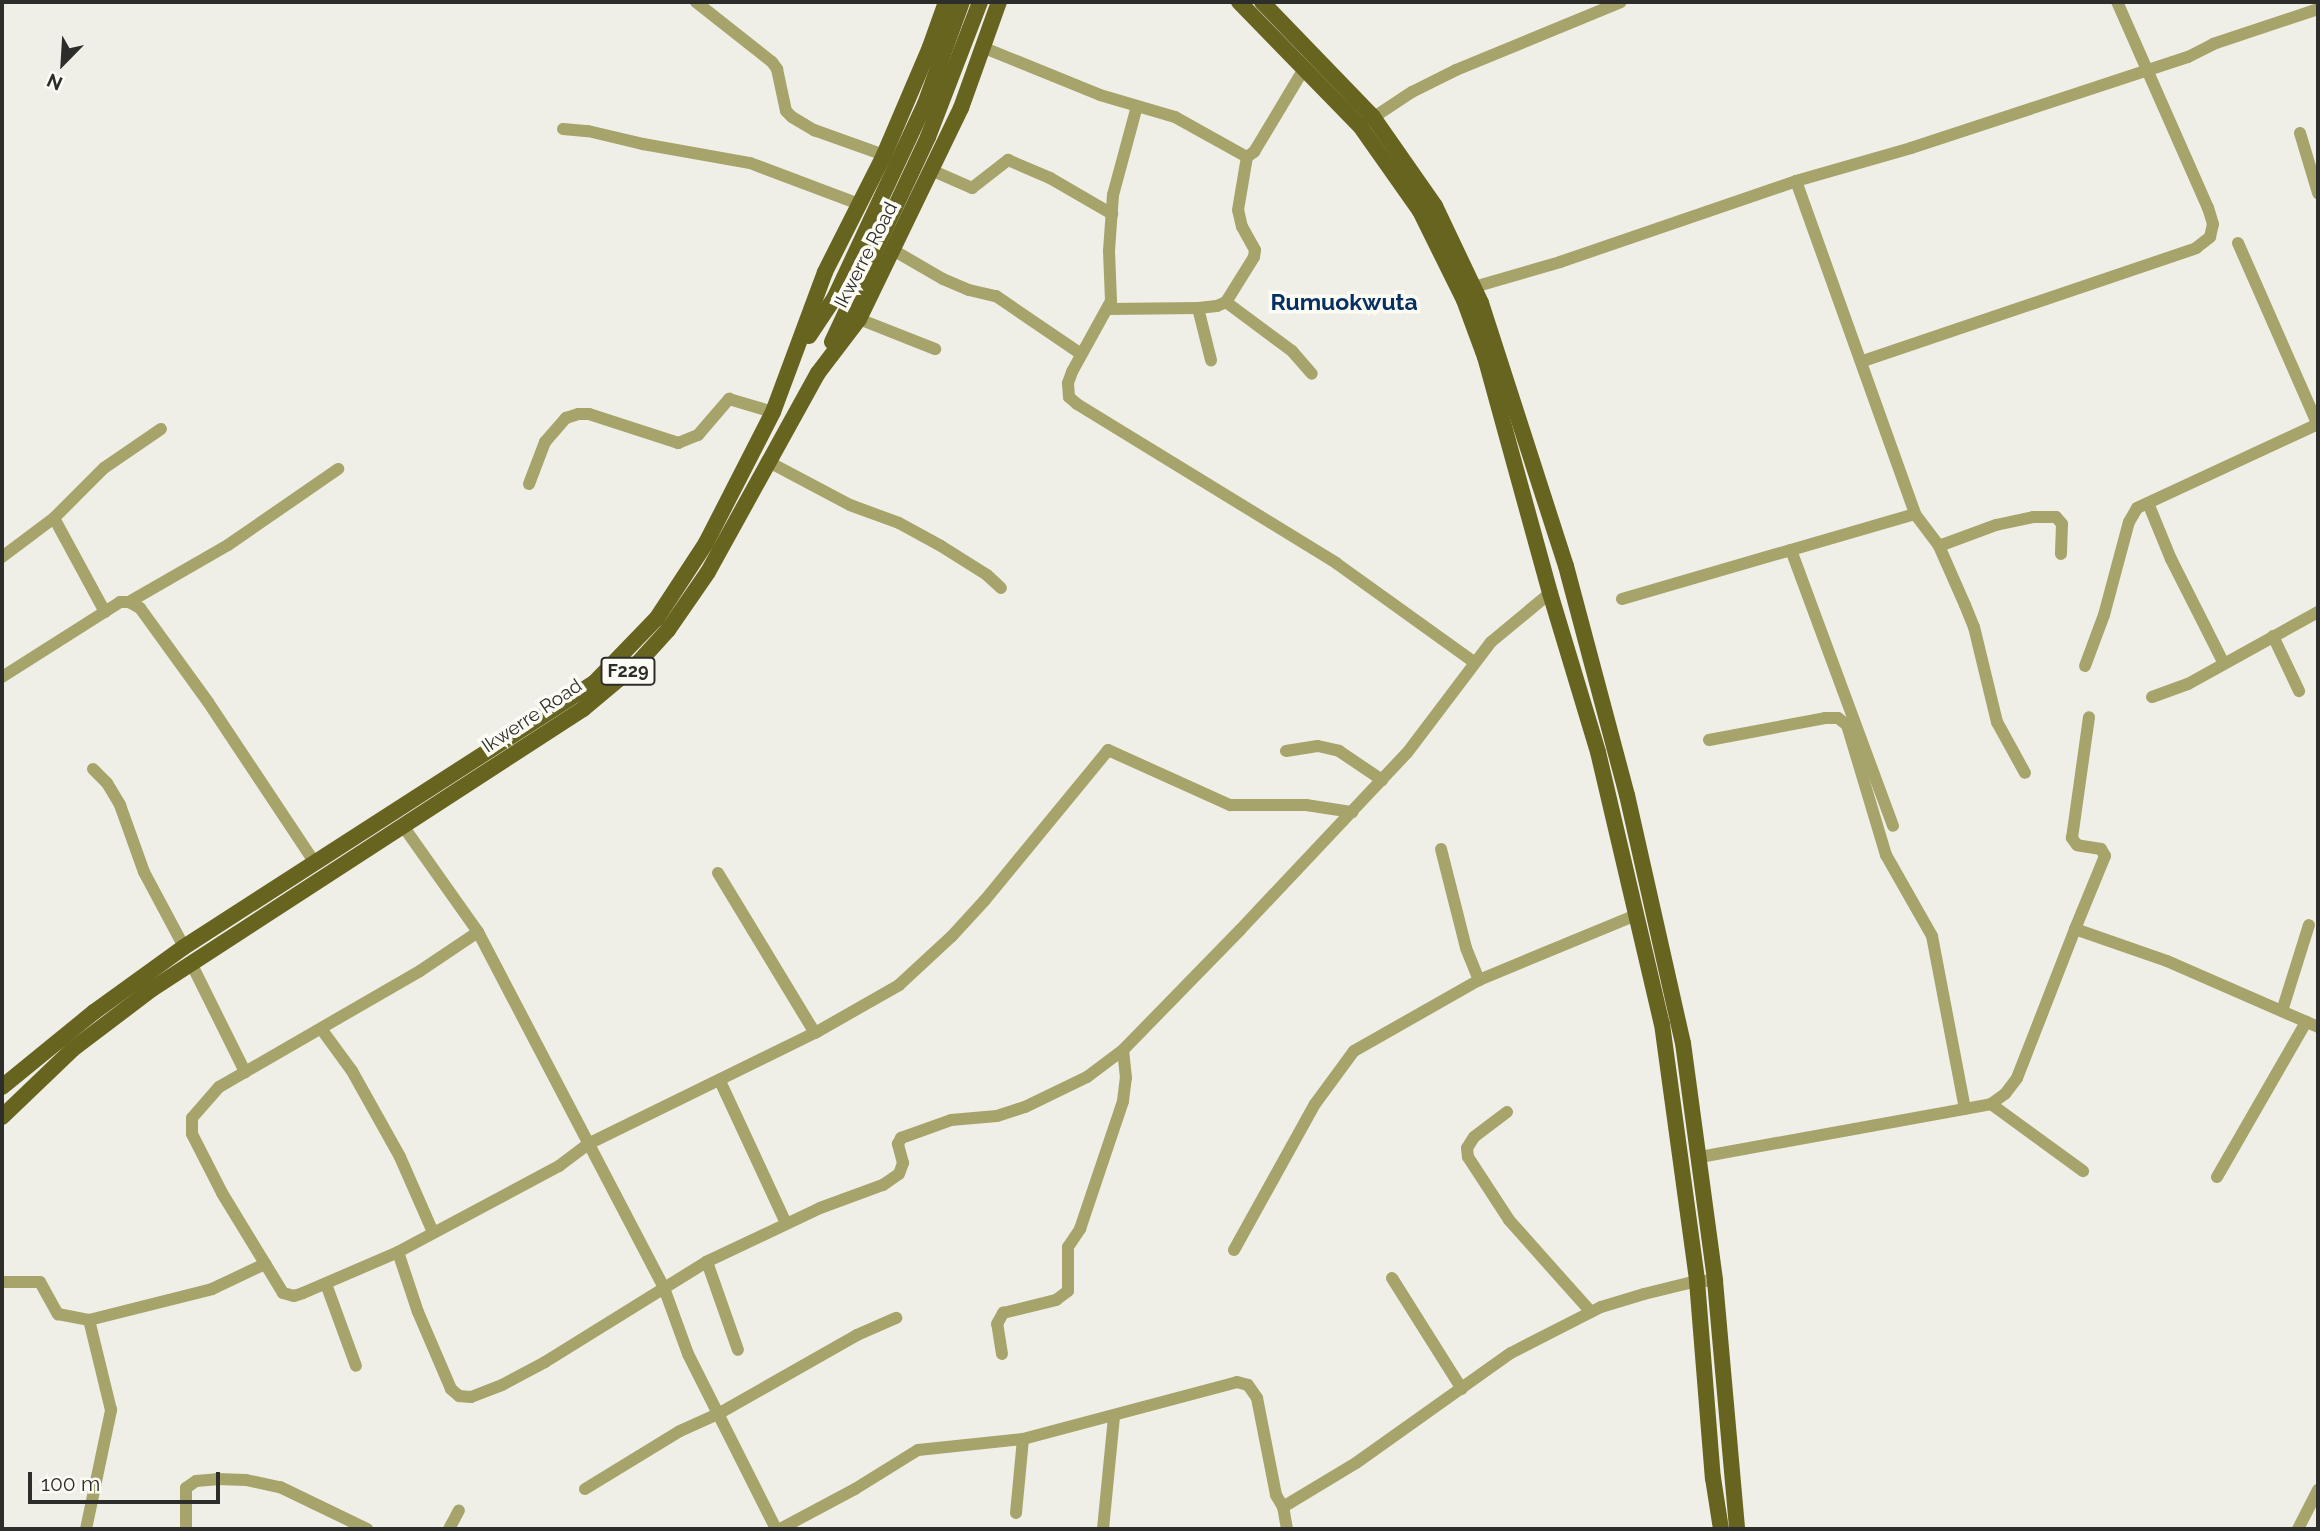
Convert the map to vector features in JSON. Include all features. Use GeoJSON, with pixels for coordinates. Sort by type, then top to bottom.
{"type":"FeatureCollection","features":[{"type":"Feature","properties":{"kind":"main road","name":"Ikwerre Road"},"geometry":{"type":"LineString","coordinates":[[2,1087],[94,1012],[184,947],[573,697],[614,664],[657,618],[685,578],[724,509],[773,412],[825,272],[884,155],[946,2]]}},
{"type":"Feature","properties":{"kind":"main road"},"geometry":{"type":"LineString","coordinates":[[794,359],[835,297],[925,104],[962,2]]}},
{"type":"Feature","properties":{"kind":"main road"},"geometry":{"type":"LineString","coordinates":[[818,373],[928,137],[980,2]]}},
{"type":"Feature","properties":{"kind":"main road","name":"Ikwerre Road"},"geometry":{"type":"LineString","coordinates":[[2,1116],[73,1049],[152,989],[583,709],[638,663],[668,629],[701,583],[818,373],[859,319],[961,108],[999,2]]}},
{"type":"Feature","properties":{"kind":"main road"},"geometry":{"type":"LineString","coordinates":[[1240,2],[1304,67],[1367,122],[1420,211],[1464,300],[1485,357],[1550,593],[1598,752],[1662,1024],[1697,1281],[1713,1478],[1721,1529]]}},
{"type":"Feature","properties":{"kind":"main road"},"geometry":{"type":"LineString","coordinates":[[1262,2],[1367,122],[1435,206],[1474,287],[1566,566],[1627,795],[1683,1043],[1715,1281],[1737,1529]]}},
{"type":"Feature","properties":{"kind":"street"},"geometry":{"type":"LineString","coordinates":[[696,2],[772,62],[777,69],[786,111],[792,117],[814,130],[884,155]]}},
{"type":"Feature","properties":{"kind":"street"},"geometry":{"type":"LineString","coordinates":[[1367,122],[1412,92],[1456,70],[1621,2]]}},
{"type":"Feature","properties":{"kind":"street"},"geometry":{"type":"LineString","coordinates":[[1863,361],[2196,248],[2210,237],[2213,225],[2208,208],[2117,2]]}},
{"type":"Feature","properties":{"kind":"street"},"geometry":{"type":"LineString","coordinates":[[1474,287],[1560,262],[1796,181],[1924,144],[2147,68],[2188,57],[2213,44],[2318,9]]}},
{"type":"Feature","properties":{"kind":"street"},"geometry":{"type":"LineString","coordinates":[[982,47],[1100,95],[1175,117],[1247,157]]}},
{"type":"Feature","properties":{"kind":"street"},"geometry":{"type":"LineString","coordinates":[[1108,309],[1198,308],[1226,302],[1255,257],[1255,250],[1242,227],[1238,210],[1247,157],[1254,152],[1304,67]]}},
{"type":"Feature","properties":{"kind":"street"},"geometry":{"type":"LineString","coordinates":[[1137,106],[1119,167],[1112,214],[1110,251],[1113,282],[1108,309],[1068,383],[1069,397],[1336,563],[1474,663]]}},
{"type":"Feature","properties":{"kind":"street"},"geometry":{"type":"LineString","coordinates":[[563,129],[588,131],[750,163],[859,204]]}},
{"type":"Feature","properties":{"kind":"street"},"geometry":{"type":"LineString","coordinates":[[2300,133],[2318,194]]}},
{"type":"Feature","properties":{"kind":"street"},"geometry":{"type":"LineString","coordinates":[[931,170],[972,188],[1008,160],[1050,178],[1112,214]]}},
{"type":"Feature","properties":{"kind":"street"},"geometry":{"type":"LineString","coordinates":[[1796,181],[1863,361],[1915,514],[1939,546],[1974,627],[1997,722],[2025,773]]}},
{"type":"Feature","properties":{"kind":"street"},"geometry":{"type":"LineString","coordinates":[[2085,666],[2104,615],[2129,523],[2137,508],[2318,424],[2238,243]]}},
{"type":"Feature","properties":{"kind":"street"},"geometry":{"type":"LineString","coordinates":[[893,250],[943,279],[969,290],[996,296],[1081,355]]}},
{"type":"Feature","properties":{"kind":"street"},"geometry":{"type":"LineString","coordinates":[[1226,302],[1292,351],[1312,374]]}},
{"type":"Feature","properties":{"kind":"street"},"geometry":{"type":"LineString","coordinates":[[1198,308],[1211,360]]}},
{"type":"Feature","properties":{"kind":"street"},"geometry":{"type":"LineString","coordinates":[[859,319],[935,349]]}},
{"type":"Feature","properties":{"kind":"street"},"geometry":{"type":"LineString","coordinates":[[529,484],[545,442],[566,418],[578,414],[589,414],[678,443],[698,435],[729,399],[773,412]]}},
{"type":"Feature","properties":{"kind":"street"},"geometry":{"type":"LineString","coordinates":[[2,557],[54,518],[104,468],[162,429]]}},
{"type":"Feature","properties":{"kind":"street"},"geometry":{"type":"LineString","coordinates":[[767,461],[850,505],[909,529],[981,571],[1001,588]]}},
{"type":"Feature","properties":{"kind":"street"},"geometry":{"type":"LineString","coordinates":[[129,602],[228,545],[338,469]]}},
{"type":"Feature","properties":{"kind":"street"},"geometry":{"type":"LineString","coordinates":[[2148,503],[2171,559],[2223,662]]}},
{"type":"Feature","properties":{"kind":"street"},"geometry":{"type":"LineString","coordinates":[[1622,598],[1915,514]]}},
{"type":"Feature","properties":{"kind":"street"},"geometry":{"type":"LineString","coordinates":[[1939,546],[1996,525],[2033,517],[2056,517],[2062,524],[2061,554]]}},
{"type":"Feature","properties":{"kind":"street"},"geometry":{"type":"LineString","coordinates":[[54,518],[105,612]]}},
{"type":"Feature","properties":{"kind":"street"},"geometry":{"type":"LineString","coordinates":[[1791,550],[1893,826]]}},
{"type":"Feature","properties":{"kind":"street"},"geometry":{"type":"LineString","coordinates":[[398,1252],[418,1312],[451,1390],[459,1396],[471,1397],[502,1385],[708,1262],[786,1223],[883,1185],[899,1174],[903,1163],[898,1144],[901,1138],[951,1120],[997,1116],[1025,1107],[1087,1077],[1123,1050],[1352,812],[1407,753],[1474,663],[1512,622],[1550,593]]}},
{"type":"Feature","properties":{"kind":"street"},"geometry":{"type":"LineString","coordinates":[[2,677],[120,602],[129,602],[140,608],[208,702],[315,863]]}},
{"type":"Feature","properties":{"kind":"street"},"geometry":{"type":"LineString","coordinates":[[2152,697],[2170,693],[2318,612]]}},
{"type":"Feature","properties":{"kind":"street"},"geometry":{"type":"LineString","coordinates":[[2273,636],[2299,691]]}},
{"type":"Feature","properties":{"kind":"street"},"geometry":{"type":"LineString","coordinates":[[1700,1157],[1991,1104],[2005,1094],[2017,1078],[2105,856],[2101,849],[2077,845],[2072,838],[2089,717]]}},
{"type":"Feature","properties":{"kind":"street"},"geometry":{"type":"LineString","coordinates":[[1709,740],[1825,718],[1838,718],[1847,725],[1886,855],[1932,936],[1965,1109]]}},
{"type":"Feature","properties":{"kind":"street"},"geometry":{"type":"LineString","coordinates":[[1286,751],[1318,746],[1339,751],[1382,780]]}},
{"type":"Feature","properties":{"kind":"street"},"geometry":{"type":"LineString","coordinates":[[478,932],[420,971],[322,1030],[219,1087],[192,1118],[192,1134],[283,1293],[293,1296],[398,1252],[559,1166],[588,1144],[816,1033],[899,985],[952,936],[1031,846],[1108,750],[1178,784],[1230,804],[1306,805],[1352,812]]}},
{"type":"Feature","properties":{"kind":"street"},"geometry":{"type":"LineString","coordinates":[[93,769],[107,783],[120,805],[144,872],[184,947]]}},
{"type":"Feature","properties":{"kind":"street"},"geometry":{"type":"LineString","coordinates":[[403,826],[478,932],[664,1288],[688,1354],[778,1529],[855,1489],[918,1450],[1023,1439],[1114,1417],[1237,1382],[1248,1385],[1257,1398],[1276,1495],[1283,1507],[1287,1529]]}},
{"type":"Feature","properties":{"kind":"street"},"geometry":{"type":"LineString","coordinates":[[1441,849],[1466,948],[1479,980]]}},
{"type":"Feature","properties":{"kind":"street"},"geometry":{"type":"LineString","coordinates":[[718,873],[816,1033]]}},
{"type":"Feature","properties":{"kind":"street"},"geometry":{"type":"LineString","coordinates":[[1234,1250],[1315,1104],[1354,1051],[1479,980],[1636,915]]}},
{"type":"Feature","properties":{"kind":"street"},"geometry":{"type":"LineString","coordinates":[[2282,1011],[2309,925]]}},
{"type":"Feature","properties":{"kind":"street"},"geometry":{"type":"LineString","coordinates":[[2075,929],[2146,953],[2312,1025],[2217,1177]]}},
{"type":"Feature","properties":{"kind":"street"},"geometry":{"type":"LineString","coordinates":[[191,963],[246,1072]]}},
{"type":"Feature","properties":{"kind":"street"},"geometry":{"type":"LineString","coordinates":[[322,1030],[352,1071],[400,1157],[433,1232]]}},
{"type":"Feature","properties":{"kind":"street"},"geometry":{"type":"LineString","coordinates":[[1002,1354],[997,1324],[1003,1313],[1056,1300],[1068,1291],[1068,1247],[1080,1229],[1123,1101],[1126,1078],[1123,1050]]}},
{"type":"Feature","properties":{"kind":"street"},"geometry":{"type":"LineString","coordinates":[[720,1081],[786,1223]]}},
{"type":"Feature","properties":{"kind":"street"},"geometry":{"type":"LineString","coordinates":[[1991,1104],[2083,1171]]}},
{"type":"Feature","properties":{"kind":"street"},"geometry":{"type":"LineString","coordinates":[[1507,1112],[1474,1137],[1467,1148],[1468,1157],[1509,1220],[1591,1312]]}},
{"type":"Feature","properties":{"kind":"street"},"geometry":{"type":"LineString","coordinates":[[708,1262],[738,1350]]}},
{"type":"Feature","properties":{"kind":"street"},"geometry":{"type":"LineString","coordinates":[[2,1282],[40,1282],[58,1314],[89,1320],[212,1289],[265,1264]]}},
{"type":"Feature","properties":{"kind":"street"},"geometry":{"type":"LineString","coordinates":[[1392,1278],[1462,1389]]}},
{"type":"Feature","properties":{"kind":"street"},"geometry":{"type":"LineString","coordinates":[[1283,1507],[1356,1462],[1511,1353],[1591,1312],[1644,1294],[1697,1281],[1715,1281]]}},
{"type":"Feature","properties":{"kind":"street"},"geometry":{"type":"LineString","coordinates":[[326,1284],[356,1366]]}},
{"type":"Feature","properties":{"kind":"street"},"geometry":{"type":"LineString","coordinates":[[585,1489],[680,1431],[718,1414],[857,1335],[896,1318]]}},
{"type":"Feature","properties":{"kind":"street"},"geometry":{"type":"LineString","coordinates":[[86,1529],[111,1410],[89,1320]]}},
{"type":"Feature","properties":{"kind":"street"},"geometry":{"type":"LineString","coordinates":[[1103,1529],[1114,1417]]}},
{"type":"Feature","properties":{"kind":"street"},"geometry":{"type":"LineString","coordinates":[[1016,1513],[1023,1439]]}},
{"type":"Feature","properties":{"kind":"street"},"geometry":{"type":"LineString","coordinates":[[186,1529],[186,1488],[197,1481],[217,1479],[246,1480],[280,1487],[367,1529]]}},
{"type":"Feature","properties":{"kind":"street"},"geometry":{"type":"LineString","coordinates":[[2298,1529],[2318,1490]]}},
{"type":"Feature","properties":{"kind":"street"},"geometry":{"type":"LineString","coordinates":[[449,1529],[460,1510]]}},
{"type":"Feature","properties":{"kind":"district","name":"Rumuokwuta"},"geometry":{"type":"Point","coordinates":[1344,302]}}]}
